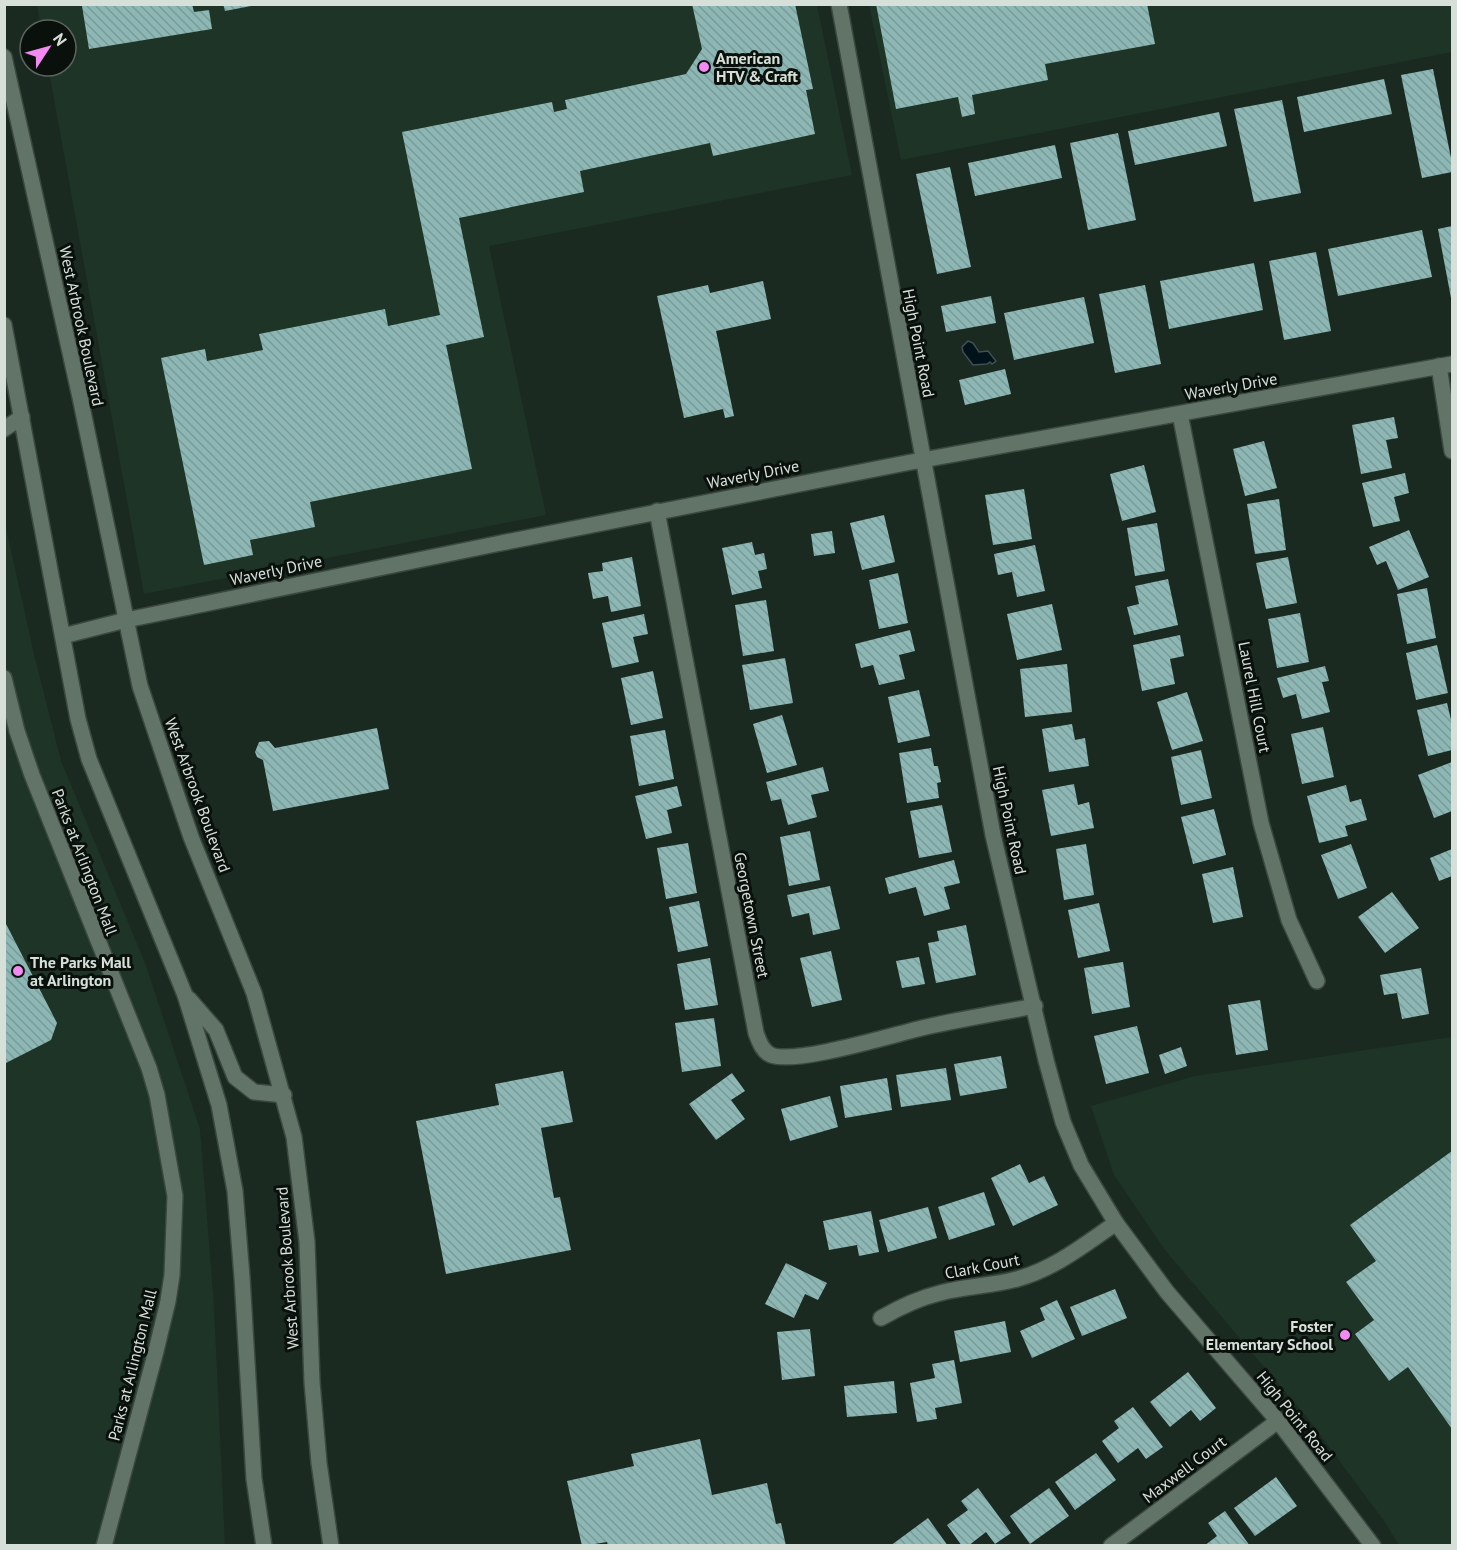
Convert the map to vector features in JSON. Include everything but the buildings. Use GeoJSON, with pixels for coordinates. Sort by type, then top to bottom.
{"type":"FeatureCollection","features":[{"type":"Feature","properties":{"kind":"street","name":"High Point Road"},"geometry":{"type":"LineString","coordinates":[[839,4],[993,835],[1046,1060],[1064,1122],[1081,1165],[1116,1223],[1167,1292],[1278,1421],[1373,1545]]}},
{"type":"Feature","properties":{"kind":"street","name":"West Arbrook Boulevard"},"geometry":{"type":"LineString","coordinates":[[4,57],[140,686],[191,837],[254,993],[294,1137],[307,1242],[313,1392],[319,1463],[331,1545]]}},
{"type":"Feature","properties":{"kind":"street"},"geometry":{"type":"LineString","coordinates":[[4,325],[78,719],[89,759],[185,995],[219,1105],[235,1191],[243,1276],[254,1479],[264,1545]]}},
{"type":"Feature","properties":{"kind":"street","name":"Waverly Drive"},"geometry":{"type":"LineString","coordinates":[[63,636],[126,620],[657,511],[1446,365]]}},
{"type":"Feature","properties":{"kind":"street"},"geometry":{"type":"LineString","coordinates":[[1446,365],[1452,451]]}},
{"type":"Feature","properties":{"kind":"street","name":"Laurel Hill Court"},"geometry":{"type":"LineString","coordinates":[[1180,414],[1261,823],[1289,920],[1317,981]]}},
{"type":"Feature","properties":{"kind":"street"},"geometry":{"type":"LineString","coordinates":[[4,429],[22,417]]}},
{"type":"Feature","properties":{"kind":"street","name":"Georgetown Street"},"geometry":{"type":"LineString","coordinates":[[657,511],[754,1021],[761,1046],[770,1054],[786,1057],[815,1054],[925,1027],[1035,1006]]}},
{"type":"Feature","properties":{"kind":"street","name":"Parks at Arlington Mall"},"geometry":{"type":"LineString","coordinates":[[4,678],[17,731],[32,775],[157,1095],[175,1196],[168,1301],[104,1545]]}},
{"type":"Feature","properties":{"kind":"street"},"geometry":{"type":"LineString","coordinates":[[185,995],[216,1030],[235,1077],[254,1092],[284,1095]]}},
{"type":"Feature","properties":{"kind":"street","name":"Clark Court"},"geometry":{"type":"LineString","coordinates":[[881,1318],[904,1304],[940,1293],[1016,1280],[1039,1272],[1062,1260],[1116,1223]]}},
{"type":"Feature","properties":{"kind":"street","name":"Maxwell Court"},"geometry":{"type":"LineString","coordinates":[[1111,1545],[1278,1421]]}},
{"type":"Feature","properties":{"kind":"shaded area"},"geometry":{"type":"Polygon","coordinates":[[[37,5],[817,5],[852,175],[489,246],[546,515],[144,594],[50,78],[78,78],[78,18],[39,18],[37,5]]]}},
{"type":"Feature","properties":{"kind":"shaded area"},"geometry":{"type":"Polygon","coordinates":[[[869,5],[1452,5],[1452,52],[901,160],[869,5]]]}},
{"type":"Feature","properties":{"kind":"shaded area"},"geometry":{"type":"Polygon","coordinates":[[[968,341],[973,343],[979,352],[988,351],[996,361],[992,364],[990,362],[973,365],[963,352],[962,347],[968,341]]]}},
{"type":"Feature","properties":{"kind":"shaded area"},"geometry":{"type":"Polygon","coordinates":[[[4,519],[61,761],[145,963],[200,1129],[214,1306],[225,1545],[5,1545],[4,519]]]}},
{"type":"Feature","properties":{"kind":"shaded area","name":"Foster Elementary School"},"geometry":{"type":"Polygon","coordinates":[[[1452,1037],[1452,1545],[1399,1545],[1384,1521],[1309,1420],[1165,1250],[1114,1175],[1091,1106],[1195,1076],[1452,1037]]]}},
{"type":"Feature","properties":{"kind":"place","name":"American HTV & Craft"},"geometry":{"type":"Point","coordinates":[704,67]}},
{"type":"Feature","properties":{"kind":"place","name":"The Parks Mall at Arlington"},"geometry":{"type":"Point","coordinates":[18,971]}},
{"type":"Feature","properties":{"kind":"place","name":"Foster Elementary School"},"geometry":{"type":"Point","coordinates":[1345,1335]}}]}
